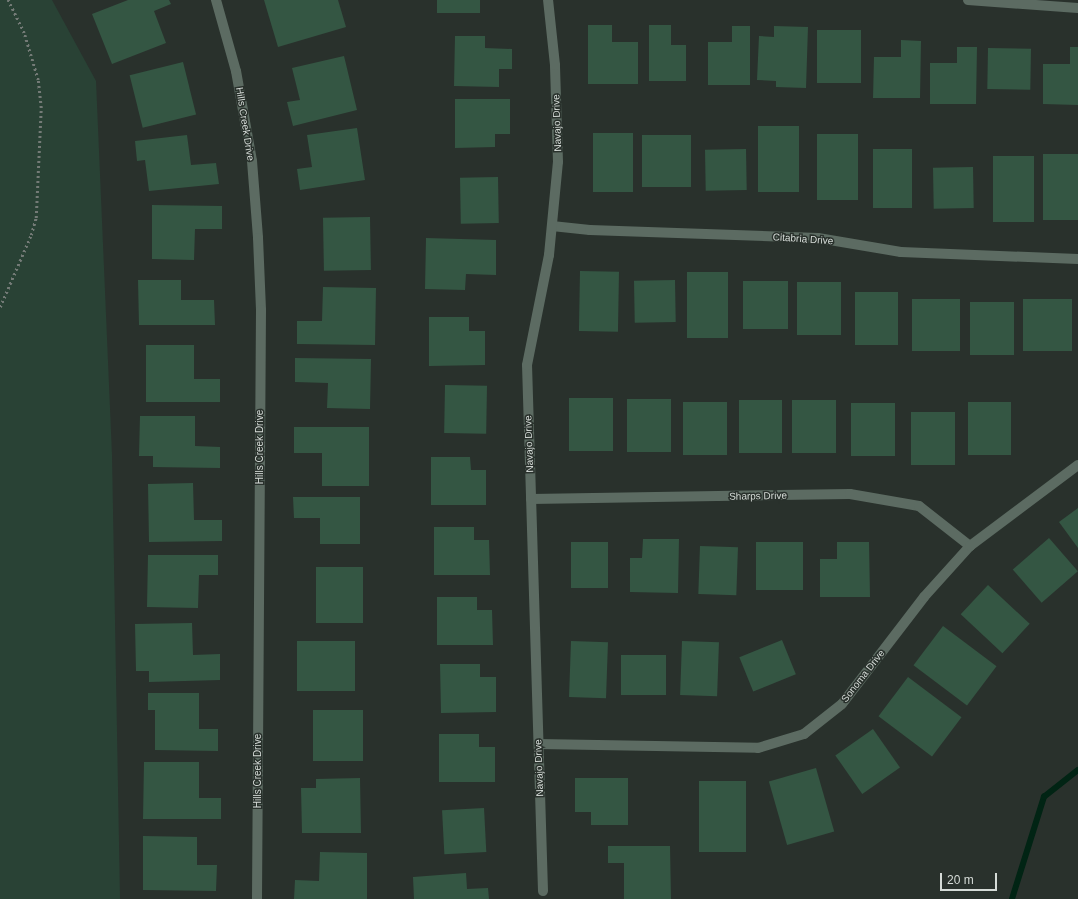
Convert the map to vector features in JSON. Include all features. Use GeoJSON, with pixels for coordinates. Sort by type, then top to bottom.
{"type":"FeatureCollection","features":[{"type":"Feature","properties":{"kind":"street","name":"Hills Creek Drive"},"geometry":{"type":"LineString","coordinates":[[216,0],[236,71],[252,161],[258,238],[261,318],[257,899]]}},
{"type":"Feature","properties":{"kind":"street","name":"Navajo Drive"},"geometry":{"type":"LineString","coordinates":[[543,891],[527,364],[549,255],[558,162],[555,65],[548,0]]}},
{"type":"Feature","properties":{"kind":"street"},"geometry":{"type":"LineString","coordinates":[[968,0],[1078,8]]}},
{"type":"Feature","properties":{"kind":"street","name":"Citabria Drive"},"geometry":{"type":"LineString","coordinates":[[552,226],[590,230],[818,238],[901,252],[1078,259]]}},
{"type":"Feature","properties":{"kind":"street","name":"Sonoma Drive"},"geometry":{"type":"LineString","coordinates":[[539,744],[758,748],[804,734],[842,704],[924,597],[970,546],[1078,465]]}},
{"type":"Feature","properties":{"kind":"street","name":"Sharps Drive"},"geometry":{"type":"LineString","coordinates":[[531,499],[850,494],[919,506],[970,546]]}},
{"type":"Feature","properties":{"kind":"path"},"geometry":{"type":"LineString","coordinates":[[0,307],[31,235],[36,218],[41,108],[38,80],[24,34],[8,0]]}},
{"type":"Feature","properties":{"kind":"green space"},"geometry":{"type":"Polygon","coordinates":[[[0,0],[52,0],[96,81],[112,455],[120,899],[0,899],[0,0]]]}},
{"type":"Feature","properties":{"kind":"building"},"geometry":{"type":"Polygon","coordinates":[[[128,0],[169,0],[171,4],[154,11],[166,43],[112,64],[92,14],[128,0]]]}},
{"type":"Feature","properties":{"kind":"building"},"geometry":{"type":"Polygon","coordinates":[[[264,0],[338,0],[346,27],[278,47],[264,0]]]}},
{"type":"Feature","properties":{"kind":"building"},"geometry":{"type":"Polygon","coordinates":[[[437,0],[480,0],[480,13],[437,13],[437,0]]]}},
{"type":"Feature","properties":{"kind":"building"},"geometry":{"type":"Polygon","coordinates":[[[588,25],[612,25],[612,42],[638,42],[638,84],[588,84],[588,25]]]}},
{"type":"Feature","properties":{"kind":"building"},"geometry":{"type":"Polygon","coordinates":[[[649,25],[671,25],[671,45],[686,45],[686,81],[649,81],[649,25]]]}},
{"type":"Feature","properties":{"kind":"building"},"geometry":{"type":"Polygon","coordinates":[[[732,26],[750,26],[750,85],[708,85],[708,42],[732,42],[732,26]]]}},
{"type":"Feature","properties":{"kind":"building"},"geometry":{"type":"Polygon","coordinates":[[[774,26],[808,27],[806,88],[776,87],[776,81],[757,80],[759,36],[774,37],[774,26]]]}},
{"type":"Feature","properties":{"kind":"building"},"geometry":{"type":"Polygon","coordinates":[[[817,30],[861,30],[861,83],[817,83],[817,30]]]}},
{"type":"Feature","properties":{"kind":"building"},"geometry":{"type":"Polygon","coordinates":[[[455,36],[485,36],[485,48],[512,49],[512,69],[499,69],[499,87],[454,86],[455,36]]]}},
{"type":"Feature","properties":{"kind":"building"},"geometry":{"type":"Polygon","coordinates":[[[901,40],[921,41],[920,98],[873,98],[874,57],[901,57],[901,40]]]}},
{"type":"Feature","properties":{"kind":"building"},"geometry":{"type":"Polygon","coordinates":[[[957,47],[977,47],[976,104],[930,104],[930,63],[957,63],[957,47]]]}},
{"type":"Feature","properties":{"kind":"building"},"geometry":{"type":"Polygon","coordinates":[[[1070,47],[1078,47],[1078,105],[1043,104],[1043,64],[1070,64],[1070,47]]]}},
{"type":"Feature","properties":{"kind":"building"},"geometry":{"type":"Polygon","coordinates":[[[988,48],[1031,49],[1030,90],[987,89],[988,48]]]}},
{"type":"Feature","properties":{"kind":"building"},"geometry":{"type":"Polygon","coordinates":[[[344,56],[357,110],[293,126],[287,102],[300,100],[292,68],[344,56]]]}},
{"type":"Feature","properties":{"kind":"building"},"geometry":{"type":"Polygon","coordinates":[[[183,62],[196,114],[143,128],[130,75],[183,62]]]}},
{"type":"Feature","properties":{"kind":"building"},"geometry":{"type":"Polygon","coordinates":[[[455,99],[510,99],[510,134],[495,134],[495,147],[455,148],[455,99]]]}},
{"type":"Feature","properties":{"kind":"building"},"geometry":{"type":"Polygon","coordinates":[[[758,126],[799,126],[799,192],[758,192],[758,126]]]}},
{"type":"Feature","properties":{"kind":"building"},"geometry":{"type":"Polygon","coordinates":[[[357,128],[365,180],[300,190],[297,169],[312,167],[307,135],[357,128]]]}},
{"type":"Feature","properties":{"kind":"building"},"geometry":{"type":"Polygon","coordinates":[[[593,133],[633,133],[633,192],[593,192],[593,133]]]}},
{"type":"Feature","properties":{"kind":"building"},"geometry":{"type":"Polygon","coordinates":[[[817,134],[858,134],[858,200],[817,200],[817,134]]]}},
{"type":"Feature","properties":{"kind":"building"},"geometry":{"type":"Polygon","coordinates":[[[187,135],[191,165],[216,163],[219,184],[149,191],[145,160],[137,161],[135,141],[187,135]]]}},
{"type":"Feature","properties":{"kind":"building"},"geometry":{"type":"Polygon","coordinates":[[[642,135],[691,135],[691,187],[642,187],[642,135]]]}},
{"type":"Feature","properties":{"kind":"building"},"geometry":{"type":"Polygon","coordinates":[[[746,149],[747,190],[706,191],[705,150],[746,149]]]}},
{"type":"Feature","properties":{"kind":"building"},"geometry":{"type":"Polygon","coordinates":[[[873,149],[912,149],[912,208],[873,208],[873,149]]]}},
{"type":"Feature","properties":{"kind":"building"},"geometry":{"type":"Polygon","coordinates":[[[1043,154],[1078,154],[1078,220],[1043,220],[1043,154]]]}},
{"type":"Feature","properties":{"kind":"building"},"geometry":{"type":"Polygon","coordinates":[[[993,156],[1034,156],[1034,222],[993,222],[993,156]]]}},
{"type":"Feature","properties":{"kind":"building"},"geometry":{"type":"Polygon","coordinates":[[[973,167],[974,208],[934,209],[933,168],[973,167]]]}},
{"type":"Feature","properties":{"kind":"building"},"geometry":{"type":"Polygon","coordinates":[[[498,177],[499,223],[461,224],[460,178],[498,177]]]}},
{"type":"Feature","properties":{"kind":"building"},"geometry":{"type":"Polygon","coordinates":[[[152,205],[222,206],[222,229],[195,229],[194,260],[152,259],[152,205]]]}},
{"type":"Feature","properties":{"kind":"building"},"geometry":{"type":"Polygon","coordinates":[[[370,217],[371,270],[324,271],[323,218],[370,217]]]}},
{"type":"Feature","properties":{"kind":"building"},"geometry":{"type":"Polygon","coordinates":[[[426,238],[496,240],[496,275],[466,274],[465,290],[425,289],[426,238]]]}},
{"type":"Feature","properties":{"kind":"building"},"geometry":{"type":"Polygon","coordinates":[[[580,271],[619,272],[618,332],[579,331],[580,271]]]}},
{"type":"Feature","properties":{"kind":"building"},"geometry":{"type":"Polygon","coordinates":[[[687,272],[728,272],[728,338],[687,338],[687,272]]]}},
{"type":"Feature","properties":{"kind":"building"},"geometry":{"type":"Polygon","coordinates":[[[138,280],[181,280],[181,300],[214,300],[215,325],[139,325],[138,280]]]}},
{"type":"Feature","properties":{"kind":"building"},"geometry":{"type":"Polygon","coordinates":[[[675,280],[676,322],[635,323],[634,281],[675,280]]]}},
{"type":"Feature","properties":{"kind":"building"},"geometry":{"type":"Polygon","coordinates":[[[743,281],[788,281],[788,329],[743,329],[743,281]]]}},
{"type":"Feature","properties":{"kind":"building"},"geometry":{"type":"Polygon","coordinates":[[[797,282],[841,282],[841,335],[797,335],[797,282]]]}},
{"type":"Feature","properties":{"kind":"building"},"geometry":{"type":"Polygon","coordinates":[[[323,287],[376,288],[375,345],[297,344],[297,321],[322,321],[323,287]]]}},
{"type":"Feature","properties":{"kind":"building"},"geometry":{"type":"Polygon","coordinates":[[[855,292],[898,292],[898,345],[855,345],[855,292]]]}},
{"type":"Feature","properties":{"kind":"building"},"geometry":{"type":"Polygon","coordinates":[[[912,299],[960,299],[960,351],[912,351],[912,299]]]}},
{"type":"Feature","properties":{"kind":"building"},"geometry":{"type":"Polygon","coordinates":[[[1023,299],[1072,299],[1072,351],[1023,351],[1023,299]]]}},
{"type":"Feature","properties":{"kind":"building"},"geometry":{"type":"Polygon","coordinates":[[[970,302],[1014,302],[1014,355],[970,355],[970,302]]]}},
{"type":"Feature","properties":{"kind":"building"},"geometry":{"type":"Polygon","coordinates":[[[429,317],[469,317],[469,331],[485,331],[485,365],[429,366],[429,317]]]}},
{"type":"Feature","properties":{"kind":"building"},"geometry":{"type":"Polygon","coordinates":[[[146,345],[194,345],[194,379],[220,379],[220,402],[146,402],[146,345]]]}},
{"type":"Feature","properties":{"kind":"building"},"geometry":{"type":"Polygon","coordinates":[[[295,358],[371,359],[370,409],[327,408],[328,383],[295,382],[295,358]]]}},
{"type":"Feature","properties":{"kind":"building"},"geometry":{"type":"Polygon","coordinates":[[[445,385],[487,386],[486,434],[444,433],[445,385]]]}},
{"type":"Feature","properties":{"kind":"building"},"geometry":{"type":"Polygon","coordinates":[[[569,398],[613,398],[613,451],[569,451],[569,398]]]}},
{"type":"Feature","properties":{"kind":"building"},"geometry":{"type":"Polygon","coordinates":[[[627,399],[671,399],[671,452],[627,452],[627,399]]]}},
{"type":"Feature","properties":{"kind":"building"},"geometry":{"type":"Polygon","coordinates":[[[739,400],[782,400],[782,453],[739,453],[739,400]]]}},
{"type":"Feature","properties":{"kind":"building"},"geometry":{"type":"Polygon","coordinates":[[[792,400],[836,400],[836,453],[792,453],[792,400]]]}},
{"type":"Feature","properties":{"kind":"building"},"geometry":{"type":"Polygon","coordinates":[[[683,402],[727,402],[727,455],[683,455],[683,402]]]}},
{"type":"Feature","properties":{"kind":"building"},"geometry":{"type":"Polygon","coordinates":[[[968,402],[1011,402],[1011,455],[968,455],[968,402]]]}},
{"type":"Feature","properties":{"kind":"building"},"geometry":{"type":"Polygon","coordinates":[[[851,403],[895,403],[895,456],[851,456],[851,403]]]}},
{"type":"Feature","properties":{"kind":"building"},"geometry":{"type":"Polygon","coordinates":[[[911,412],[955,412],[955,465],[911,465],[911,412]]]}},
{"type":"Feature","properties":{"kind":"building"},"geometry":{"type":"Polygon","coordinates":[[[140,416],[195,416],[195,446],[220,447],[220,468],[153,467],[153,456],[139,456],[140,416]]]}},
{"type":"Feature","properties":{"kind":"building"},"geometry":{"type":"Polygon","coordinates":[[[294,427],[369,427],[369,486],[322,486],[322,453],[294,453],[294,427]]]}},
{"type":"Feature","properties":{"kind":"building"},"geometry":{"type":"Polygon","coordinates":[[[431,457],[470,457],[471,470],[486,470],[486,505],[431,505],[431,457]]]}},
{"type":"Feature","properties":{"kind":"building"},"geometry":{"type":"Polygon","coordinates":[[[193,483],[194,520],[222,520],[222,541],[149,542],[148,484],[193,483]]]}},
{"type":"Feature","properties":{"kind":"building"},"geometry":{"type":"Polygon","coordinates":[[[293,497],[360,497],[360,544],[320,544],[320,518],[294,518],[293,497]]]}},
{"type":"Feature","properties":{"kind":"building"},"geometry":{"type":"Polygon","coordinates":[[[1078,508],[1078,548],[1059,522],[1078,508]]]}},
{"type":"Feature","properties":{"kind":"building"},"geometry":{"type":"Polygon","coordinates":[[[434,527],[474,527],[474,540],[489,540],[490,575],[434,575],[434,527]]]}},
{"type":"Feature","properties":{"kind":"building"},"geometry":{"type":"Polygon","coordinates":[[[1049,538],[1078,571],[1042,603],[1013,569],[1049,538]]]}},
{"type":"Feature","properties":{"kind":"building"},"geometry":{"type":"Polygon","coordinates":[[[643,539],[679,539],[678,593],[630,592],[630,558],[642,558],[643,539]]]}},
{"type":"Feature","properties":{"kind":"building"},"geometry":{"type":"Polygon","coordinates":[[[571,542],[608,542],[608,588],[571,588],[571,542]]]}},
{"type":"Feature","properties":{"kind":"building"},"geometry":{"type":"Polygon","coordinates":[[[756,542],[803,542],[803,590],[756,590],[756,542]]]}},
{"type":"Feature","properties":{"kind":"building"},"geometry":{"type":"Polygon","coordinates":[[[837,542],[869,542],[870,597],[820,597],[820,559],[837,559],[837,542]]]}},
{"type":"Feature","properties":{"kind":"building"},"geometry":{"type":"Polygon","coordinates":[[[700,546],[738,547],[736,595],[698,594],[700,546]]]}},
{"type":"Feature","properties":{"kind":"building"},"geometry":{"type":"Polygon","coordinates":[[[148,555],[218,555],[218,575],[199,575],[198,608],[147,607],[148,555]]]}},
{"type":"Feature","properties":{"kind":"building"},"geometry":{"type":"Polygon","coordinates":[[[316,567],[363,567],[363,623],[316,623],[316,567]]]}},
{"type":"Feature","properties":{"kind":"building"},"geometry":{"type":"Polygon","coordinates":[[[988,585],[1030,624],[1002,653],[961,614],[988,585]]]}},
{"type":"Feature","properties":{"kind":"building"},"geometry":{"type":"Polygon","coordinates":[[[437,597],[477,597],[477,610],[492,610],[493,645],[437,645],[437,597]]]}},
{"type":"Feature","properties":{"kind":"building"},"geometry":{"type":"Polygon","coordinates":[[[192,623],[193,655],[220,654],[220,680],[149,682],[149,671],[136,671],[135,624],[192,623]]]}},
{"type":"Feature","properties":{"kind":"building"},"geometry":{"type":"Polygon","coordinates":[[[943,626],[997,666],[967,705],[914,665],[943,626]]]}},
{"type":"Feature","properties":{"kind":"building"},"geometry":{"type":"Polygon","coordinates":[[[782,640],[796,674],[753,692],[739,657],[782,640]]]}},
{"type":"Feature","properties":{"kind":"building"},"geometry":{"type":"Polygon","coordinates":[[[297,641],[355,641],[355,691],[297,691],[297,641]]]}},
{"type":"Feature","properties":{"kind":"building"},"geometry":{"type":"Polygon","coordinates":[[[571,641],[608,642],[606,698],[569,697],[571,641]]]}},
{"type":"Feature","properties":{"kind":"building"},"geometry":{"type":"Polygon","coordinates":[[[682,641],[719,642],[717,696],[680,695],[682,641]]]}},
{"type":"Feature","properties":{"kind":"building"},"geometry":{"type":"Polygon","coordinates":[[[621,655],[666,655],[666,695],[621,695],[621,655]]]}},
{"type":"Feature","properties":{"kind":"building"},"geometry":{"type":"Polygon","coordinates":[[[440,664],[480,664],[480,677],[496,677],[496,712],[441,713],[440,664]]]}},
{"type":"Feature","properties":{"kind":"building"},"geometry":{"type":"Polygon","coordinates":[[[908,677],[962,717],[932,756],[879,716],[908,677]]]}},
{"type":"Feature","properties":{"kind":"building"},"geometry":{"type":"Polygon","coordinates":[[[148,693],[199,693],[199,729],[218,729],[218,751],[155,750],[155,710],[148,710],[148,693]]]}},
{"type":"Feature","properties":{"kind":"building"},"geometry":{"type":"Polygon","coordinates":[[[313,710],[363,710],[363,761],[313,761],[313,710]]]}},
{"type":"Feature","properties":{"kind":"building"},"geometry":{"type":"Polygon","coordinates":[[[873,729],[900,768],[862,794],[835,755],[873,729]]]}},
{"type":"Feature","properties":{"kind":"building"},"geometry":{"type":"Polygon","coordinates":[[[439,734],[479,734],[479,747],[495,747],[495,782],[439,782],[439,734]]]}},
{"type":"Feature","properties":{"kind":"building"},"geometry":{"type":"Polygon","coordinates":[[[144,762],[199,762],[199,798],[221,798],[221,819],[143,819],[144,762]]]}},
{"type":"Feature","properties":{"kind":"building"},"geometry":{"type":"Polygon","coordinates":[[[816,768],[834,831],[787,845],[769,782],[816,768]]]}},
{"type":"Feature","properties":{"kind":"building"},"geometry":{"type":"Polygon","coordinates":[[[360,778],[361,833],[302,833],[301,788],[316,788],[316,779],[360,778]]]}},
{"type":"Feature","properties":{"kind":"building"},"geometry":{"type":"Polygon","coordinates":[[[575,778],[628,778],[628,825],[591,825],[591,812],[575,812],[575,778]]]}},
{"type":"Feature","properties":{"kind":"building"},"geometry":{"type":"Polygon","coordinates":[[[699,781],[746,781],[746,852],[699,852],[699,781]]]}},
{"type":"Feature","properties":{"kind":"building"},"geometry":{"type":"Polygon","coordinates":[[[484,808],[486,852],[444,854],[442,810],[484,808]]]}},
{"type":"Feature","properties":{"kind":"building"},"geometry":{"type":"Polygon","coordinates":[[[143,836],[197,837],[197,865],[217,865],[216,891],[143,890],[143,836]]]}},
{"type":"Feature","properties":{"kind":"building"},"geometry":{"type":"Polygon","coordinates":[[[608,846],[670,846],[671,899],[624,899],[624,863],[608,863],[608,846]]]}},
{"type":"Feature","properties":{"kind":"building"},"geometry":{"type":"Polygon","coordinates":[[[320,852],[367,853],[367,899],[294,899],[295,880],[319,881],[320,852]]]}},
{"type":"Feature","properties":{"kind":"building"},"geometry":{"type":"Polygon","coordinates":[[[466,873],[467,889],[488,888],[489,899],[414,899],[413,877],[466,873]]]}},
{"type":"Feature","properties":{"kind":"waterway"},"geometry":{"type":"LineString","coordinates":[[1012,899],[1044,797],[1078,770]]}}]}
